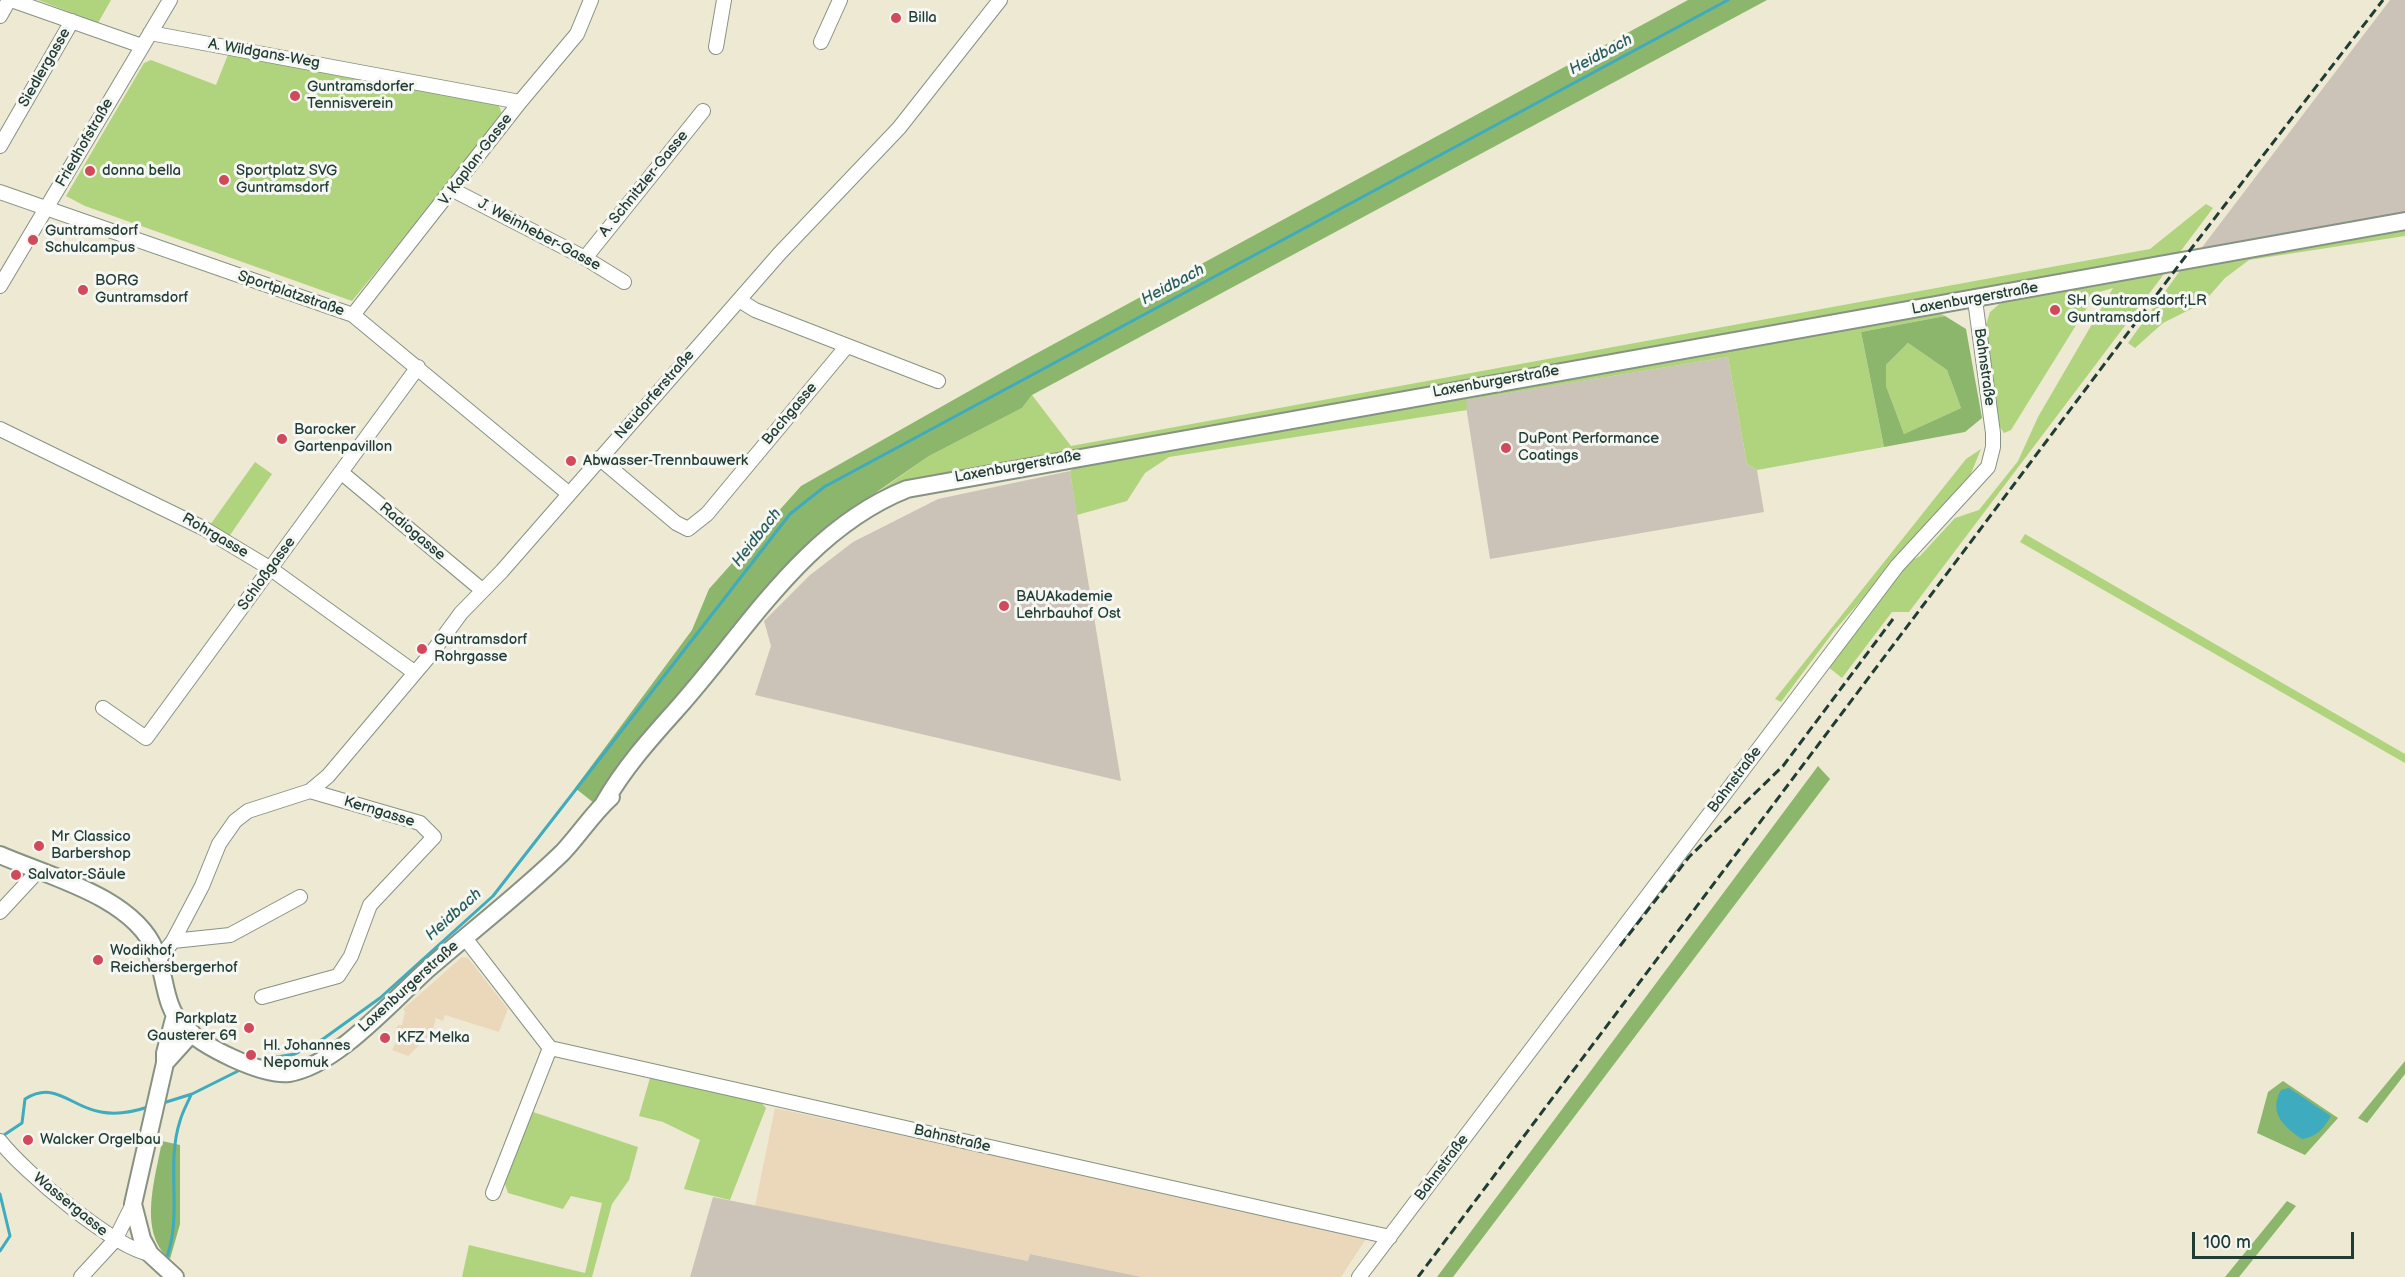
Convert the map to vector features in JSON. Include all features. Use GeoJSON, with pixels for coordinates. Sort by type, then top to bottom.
{"type":"FeatureCollection","features":[{"type":"Feature","properties":{"kind":"street"},"geometry":{"type":"LineString","coordinates":[[0,16],[10,0],[142,46]]}},
{"type":"Feature","properties":{"kind":"street","name":"Friedhofstraße"},"geometry":{"type":"LineString","coordinates":[[0,286],[170,0]]}},
{"type":"Feature","properties":{"kind":"street","name":"V. Kaplan-Gasse"},"geometry":{"type":"LineString","coordinates":[[353,315],[520,102],[577,34],[591,0]]}},
{"type":"Feature","properties":{"kind":"street"},"geometry":{"type":"LineString","coordinates":[[716,47],[724,0]]}},
{"type":"Feature","properties":{"kind":"street"},"geometry":{"type":"LineString","coordinates":[[821,42],[840,0]]}},
{"type":"Feature","properties":{"kind":"street","name":"Neudorferstraße"},"geometry":{"type":"LineString","coordinates":[[310,791],[328,776],[482,590],[502,571],[739,300],[899,128],[1000,0]]}},
{"type":"Feature","properties":{"kind":"street","name":"Siedlergasse"},"geometry":{"type":"LineString","coordinates":[[0,146],[72,21]]}},
{"type":"Feature","properties":{"kind":"street","name":"A. Wildgans-Weg"},"geometry":{"type":"LineString","coordinates":[[150,33],[520,102]]}},
{"type":"Feature","properties":{"kind":"street","name":"A. Schnitzler-Gasse"},"geometry":{"type":"LineString","coordinates":[[585,258],[703,111]]}},
{"type":"Feature","properties":{"kind":"street","name":"J. Weinheber-Gasse"},"geometry":{"type":"LineString","coordinates":[[453,190],[585,258],[624,282]]}},
{"type":"Feature","properties":{"kind":"street","name":"Sportplatzstraße"},"geometry":{"type":"LineString","coordinates":[[0,192],[353,315],[568,493]]}},
{"type":"Feature","properties":{"kind":"street","name":"Laxenburgerstraße"},"geometry":{"type":"LineString","coordinates":[[0,855],[111,903],[130,917],[148,936],[159,959],[164,988],[175,1015],[183,1027],[258,1070],[273,1073],[290,1072],[335,1052],[565,849],[604,803],[615,783],[659,726],[676,710],[728,645],[799,565],[855,516],[880,500],[907,489],[1229,429],[1976,300],[2405,221]]}},
{"type":"Feature","properties":{"kind":"street"},"geometry":{"type":"LineString","coordinates":[[739,300],[754,310],[938,381]]}},
{"type":"Feature","properties":{"kind":"street","name":"Bahnstraße"},"geometry":{"type":"LineString","coordinates":[[1359,1277],[1897,566],[1988,467],[1993,447],[1993,433],[1976,300]]}},
{"type":"Feature","properties":{"kind":"street","name":"Bachgasse"},"geometry":{"type":"LineString","coordinates":[[599,458],[676,523],[688,529],[707,514],[847,346]]}},
{"type":"Feature","properties":{"kind":"street","name":"Schloßgasse"},"geometry":{"type":"LineString","coordinates":[[103,708],[146,738],[418,367]]}},
{"type":"Feature","properties":{"kind":"street","name":"Rohrgasse"},"geometry":{"type":"LineString","coordinates":[[0,429],[203,528],[271,569],[414,672]]}},
{"type":"Feature","properties":{"kind":"street","name":"Radiogasse"},"geometry":{"type":"LineString","coordinates":[[342,473],[482,590]]}},
{"type":"Feature","properties":{"kind":"street"},"geometry":{"type":"LineString","coordinates":[[159,959],[173,941],[202,886],[219,844],[236,821],[256,808],[310,791]]}},
{"type":"Feature","properties":{"kind":"street","name":"Kerngasse"},"geometry":{"type":"LineString","coordinates":[[262,997],[338,976],[351,956],[370,905],[434,837],[420,823],[310,791]]}},
{"type":"Feature","properties":{"kind":"street"},"geometry":{"type":"LineString","coordinates":[[0,912],[38,871]]}},
{"type":"Feature","properties":{"kind":"street"},"geometry":{"type":"LineString","coordinates":[[173,941],[230,935],[300,897]]}},
{"type":"Feature","properties":{"kind":"street"},"geometry":{"type":"LineString","coordinates":[[465,938],[550,1048],[493,1193]]}},
{"type":"Feature","properties":{"kind":"street"},"geometry":{"type":"LineString","coordinates":[[81,1277],[115,1240],[134,1204],[175,1015]]}},
{"type":"Feature","properties":{"kind":"street"},"geometry":{"type":"LineString","coordinates":[[165,1063],[192,1033]]}},
{"type":"Feature","properties":{"kind":"street","name":"Bahnstraße"},"geometry":{"type":"LineString","coordinates":[[550,1048],[1390,1237]]}},
{"type":"Feature","properties":{"kind":"street","name":"Wassergasse"},"geometry":{"type":"LineString","coordinates":[[3,1145],[27,1170],[115,1240],[162,1266]]}},
{"type":"Feature","properties":{"kind":"street"},"geometry":{"type":"LineString","coordinates":[[134,1204],[142,1239],[162,1266]]}},
{"type":"Feature","properties":{"kind":"shaded area"},"geometry":{"type":"Polygon","coordinates":[[[2390,0],[2405,0],[2405,214],[2200,250],[2390,0]]]}},
{"type":"Feature","properties":{"kind":"shaded area","name":"DuPont Performance Coatings"},"geometry":{"type":"Polygon","coordinates":[[[1728,357],[1747,464],[1757,470],[1764,512],[1490,559],[1465,400],[1728,357]]]}},
{"type":"Feature","properties":{"kind":"shaded area"},"geometry":{"type":"Polygon","coordinates":[[[1070,471],[1121,781],[755,695],[771,646],[764,621],[810,575],[853,542],[938,499],[1070,471]]]}},
{"type":"Feature","properties":{"kind":"shaded area"},"geometry":{"type":"Polygon","coordinates":[[[462,957],[468,958],[508,1009],[499,1032],[445,1015],[443,1021],[436,1018],[432,1033],[408,1056],[392,1050],[400,1035],[394,1033],[398,1025],[402,1025],[405,1012],[403,1009],[462,957]]]}},
{"type":"Feature","properties":{"kind":"shaded area"},"geometry":{"type":"Polygon","coordinates":[[[775,1108],[1368,1236],[1341,1277],[1142,1277],[1031,1254],[1029,1261],[755,1206],[775,1108]]]}},
{"type":"Feature","properties":{"kind":"shaded area"},"geometry":{"type":"Polygon","coordinates":[[[713,1197],[1028,1261],[1030,1254],[1142,1277],[690,1277],[713,1197]]]}},
{"type":"Feature","properties":{"kind":"green space"},"geometry":{"type":"Polygon","coordinates":[[[38,0],[111,0],[98,23],[38,0]]]}},
{"type":"Feature","properties":{"kind":"green space"},"geometry":{"type":"Polygon","coordinates":[[[1688,0],[1767,0],[1032,395],[1022,408],[929,456],[839,518],[793,560],[733,629],[594,803],[575,788],[692,630],[709,589],[801,486],[1017,364],[1688,0]]]}},
{"type":"Feature","properties":{"kind":"green space"},"geometry":{"type":"Polygon","coordinates":[[[229,52],[498,103],[503,117],[352,301],[85,206],[66,196],[144,63],[151,60],[216,85],[229,52]]]}},
{"type":"Feature","properties":{"kind":"green space"},"geometry":{"type":"Polygon","coordinates":[[[2206,204],[2213,208],[2177,256],[916,480],[878,492],[929,456],[1022,408],[1032,395],[1071,446],[2150,249],[2206,204]]]}},
{"type":"Feature","properties":{"kind":"green space"},"geometry":{"type":"Polygon","coordinates":[[[2405,228],[2405,236],[2249,260],[2225,278],[2203,303],[2163,323],[2135,348],[2128,343],[2182,268],[2405,228]]]}},
{"type":"Feature","properties":{"kind":"green space"},"geometry":{"type":"Polygon","coordinates":[[[2167,270],[1909,612],[1892,612],[1842,678],[1827,666],[1907,563],[1920,556],[1955,518],[1979,510],[2018,461],[2038,417],[2113,288],[2096,293],[2011,430],[2004,433],[1998,424],[1985,328],[1990,312],[2004,300],[2167,270]]]}},
{"type":"Feature","properties":{"kind":"green space"},"geometry":{"type":"Polygon","coordinates":[[[1934,310],[1945,316],[1861,332],[1884,447],[1757,470],[1747,464],[1728,357],[1466,400],[1467,410],[1169,457],[1145,473],[1127,501],[1077,515],[1070,471],[1084,461],[1934,310]]]}},
{"type":"Feature","properties":{"kind":"green space"},"geometry":{"type":"Polygon","coordinates":[[[1945,316],[1966,329],[1982,418],[1965,432],[1884,447],[1861,332],[1945,316]],[[1908,343],[1886,365],[1886,386],[1904,434],[1961,408],[1947,370],[1908,343]]]}},
{"type":"Feature","properties":{"kind":"green space"},"geometry":{"type":"Polygon","coordinates":[[[1908,343],[1947,370],[1961,408],[1904,434],[1886,386],[1886,365],[1908,343]]]}},
{"type":"Feature","properties":{"kind":"green space"},"geometry":{"type":"Polygon","coordinates":[[[1981,449],[1970,476],[1834,631],[1781,702],[1775,699],[1966,459],[1981,449]]]}},
{"type":"Feature","properties":{"kind":"green space"},"geometry":{"type":"Polygon","coordinates":[[[255,462],[272,474],[228,538],[210,525],[255,462]]]}},
{"type":"Feature","properties":{"kind":"green space"},"geometry":{"type":"Polygon","coordinates":[[[2025,534],[2405,754],[2405,763],[2020,542],[2025,534]]]}},
{"type":"Feature","properties":{"kind":"green space"},"geometry":{"type":"Polygon","coordinates":[[[1818,766],[1830,779],[1453,1277],[1437,1277],[1818,766]]]}},
{"type":"Feature","properties":{"kind":"green space"},"geometry":{"type":"Polygon","coordinates":[[[2405,1061],[2405,1074],[2367,1123],[2358,1118],[2405,1061]]]}},
{"type":"Feature","properties":{"kind":"green space"},"geometry":{"type":"Polygon","coordinates":[[[650,1078],[759,1100],[766,1108],[730,1200],[684,1189],[700,1140],[663,1122],[639,1116],[650,1078]]]}},
{"type":"Feature","properties":{"kind":"green space"},"geometry":{"type":"Polygon","coordinates":[[[2283,1081],[2338,1118],[2305,1155],[2257,1133],[2268,1092],[2283,1081]]]}},
{"type":"Feature","properties":{"kind":"green space"},"geometry":{"type":"Polygon","coordinates":[[[533,1112],[638,1147],[629,1180],[612,1204],[592,1277],[462,1277],[469,1245],[585,1273],[602,1203],[571,1196],[563,1209],[508,1193],[504,1181],[533,1112]]]}},
{"type":"Feature","properties":{"kind":"green space"},"geometry":{"type":"Polygon","coordinates":[[[162,1141],[180,1145],[180,1224],[170,1259],[160,1248],[154,1235],[151,1219],[153,1187],[162,1141]]]}},
{"type":"Feature","properties":{"kind":"green space"},"geometry":{"type":"Polygon","coordinates":[[[2287,1201],[2296,1206],[2239,1277],[2225,1277],[2287,1201]]]}},
{"type":"Feature","properties":{"kind":"water"},"geometry":{"type":"Polygon","coordinates":[[[2289,1088],[2331,1116],[2316,1134],[2302,1139],[2289,1130],[2280,1119],[2276,1106],[2277,1098],[2281,1090],[2289,1088]]]}},
{"type":"Feature","properties":{"kind":"waterway","name":"Heidbach"},"geometry":{"type":"LineString","coordinates":[[259,1060],[295,1054],[323,1039],[380,998],[493,896],[790,514],[824,487],[1728,0]]}},
{"type":"Feature","properties":{"kind":"waterway","name":"Heidbach"},"geometry":{"type":"LineString","coordinates":[[163,1103],[192,1094],[242,1069]]}},
{"type":"Feature","properties":{"kind":"waterway","name":"Heidbach"},"geometry":{"type":"LineString","coordinates":[[1,1137],[22,1123],[25,1099],[36,1094],[54,1093],[90,1109],[107,1113],[148,1107]]}},
{"type":"Feature","properties":{"kind":"waterway"},"geometry":{"type":"LineString","coordinates":[[165,1262],[173,1227],[176,1138],[181,1118],[191,1095]]}},
{"type":"Feature","properties":{"kind":"waterway","name":"Heidbach"},"geometry":{"type":"LineString","coordinates":[[0,1194],[10,1236],[0,1251]]}},
{"type":"Feature","properties":{"kind":"railway"},"geometry":{"type":"LineString","coordinates":[[1418,1277],[2194,245],[2383,0]]}},
{"type":"Feature","properties":{"kind":"railway"},"geometry":{"type":"LineString","coordinates":[[1620,946],[1689,857],[1783,766],[1893,619]]}},
{"type":"Feature","properties":{"kind":"place","name":"Billa"},"geometry":{"type":"Point","coordinates":[896,18]}},
{"type":"Feature","properties":{"kind":"place","name":"Guntramsdorfer Tennisverein"},"geometry":{"type":"Point","coordinates":[295,96]}},
{"type":"Feature","properties":{"kind":"place","name":"donna bella"},"geometry":{"type":"Point","coordinates":[90,171]}},
{"type":"Feature","properties":{"kind":"place","name":"Sportplatz SVG Guntramsdorf"},"geometry":{"type":"Point","coordinates":[224,180]}},
{"type":"Feature","properties":{"kind":"place","name":"Guntramsdorf Schulcampus"},"geometry":{"type":"Point","coordinates":[33,240]}},
{"type":"Feature","properties":{"kind":"place","name":"BORG Guntramsdorf"},"geometry":{"type":"Point","coordinates":[83,290]}},
{"type":"Feature","properties":{"kind":"place","name":"SH Guntramsdorf;LR Guntramsdorf"},"geometry":{"type":"Point","coordinates":[2055,310]}},
{"type":"Feature","properties":{"kind":"place","name":"Barocker Gartenpavillon"},"geometry":{"type":"Point","coordinates":[282,439]}},
{"type":"Feature","properties":{"kind":"place","name":"DuPont Performance Coatings"},"geometry":{"type":"Point","coordinates":[1506,448]}},
{"type":"Feature","properties":{"kind":"place","name":"Abwasser-Trennbauwerk"},"geometry":{"type":"Point","coordinates":[571,461]}},
{"type":"Feature","properties":{"kind":"place","name":"BAUAkademie Lehrbauhof Ost"},"geometry":{"type":"Point","coordinates":[1004,606]}},
{"type":"Feature","properties":{"kind":"place","name":"Guntramsdorf Rohrgasse"},"geometry":{"type":"Point","coordinates":[422,649]}},
{"type":"Feature","properties":{"kind":"place","name":"Mr Classico Barbershop"},"geometry":{"type":"Point","coordinates":[39,846]}},
{"type":"Feature","properties":{"kind":"place","name":"Salvator-Säule"},"geometry":{"type":"Point","coordinates":[16,875]}},
{"type":"Feature","properties":{"kind":"place","name":"Wodikhof, Reichersbergerhof"},"geometry":{"type":"Point","coordinates":[98,960]}},
{"type":"Feature","properties":{"kind":"place","name":"Parkplatz Gausterer 69"},"geometry":{"type":"Point","coordinates":[249,1028]}},
{"type":"Feature","properties":{"kind":"place","name":"KFZ Melka"},"geometry":{"type":"Point","coordinates":[385,1038]}},
{"type":"Feature","properties":{"kind":"place","name":"Hl. Johannes Nepomuk"},"geometry":{"type":"Point","coordinates":[251,1055]}},
{"type":"Feature","properties":{"kind":"place","name":"Walcker Orgelbau"},"geometry":{"type":"Point","coordinates":[28,1140]}}]}
